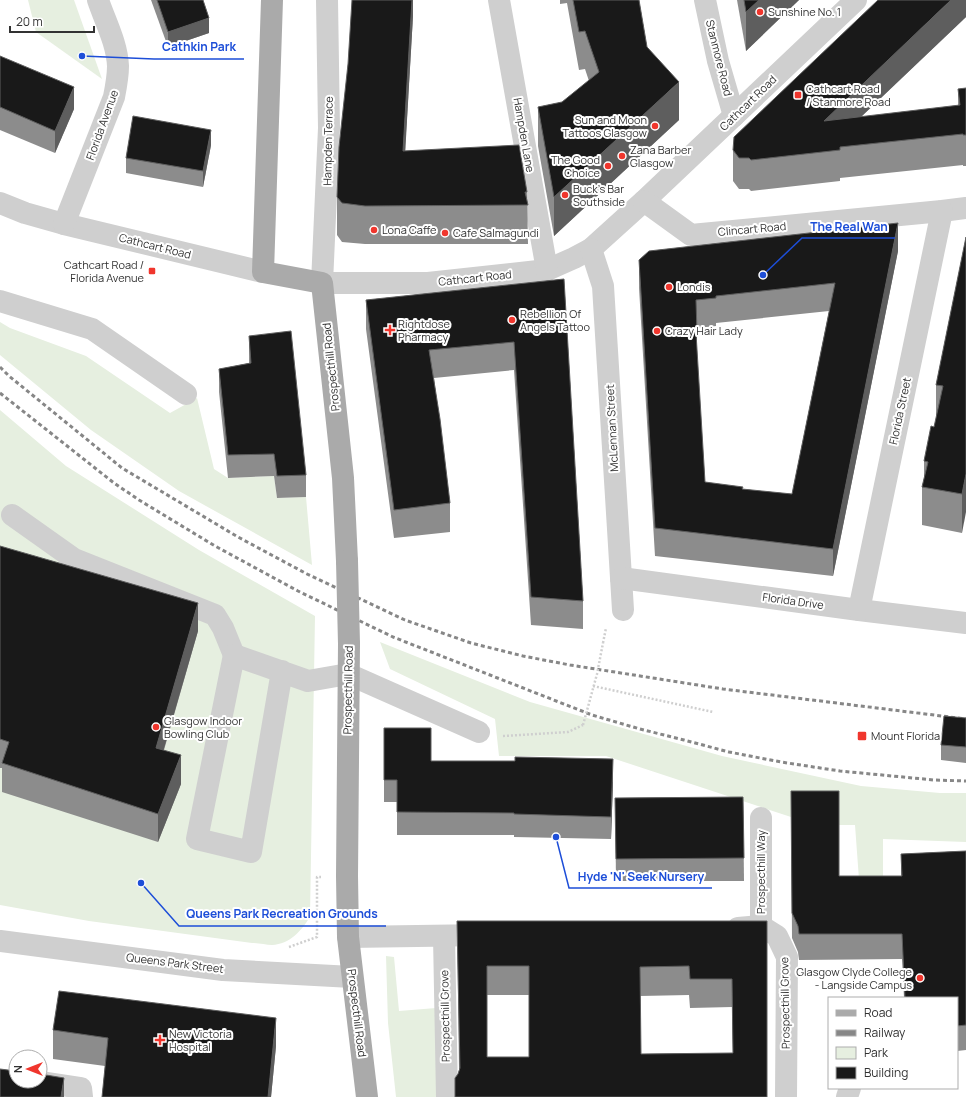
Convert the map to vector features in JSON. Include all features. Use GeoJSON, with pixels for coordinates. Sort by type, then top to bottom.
{"type":"FeatureCollection","features":[{"type":"Feature","properties":{"kind":"main road"},"geometry":{"type":"LineString","coordinates":[[263,272],[272,0]]}},
{"type":"Feature","properties":{"kind":"main road","name":"Cathcart Road"},"geometry":{"type":"LineString","coordinates":[[263,272],[322,283]]}},
{"type":"Feature","properties":{"kind":"main road","name":"Prospecthill Road"},"geometry":{"type":"LineString","coordinates":[[322,283],[343,478],[348,561],[348,938],[367,1097]]}},
{"type":"Feature","properties":{"kind":"street","name":"Florida Avenue"},"geometry":{"type":"LineString","coordinates":[[64,224],[114,97],[117,80],[118,65],[115,49],[98,0]]}},
{"type":"Feature","properties":{"kind":"street","name":"Hampden Terrace"},"geometry":{"type":"LineString","coordinates":[[322,283],[329,128],[327,0]]}},
{"type":"Feature","properties":{"kind":"street","name":"Hampden Lane"},"geometry":{"type":"LineString","coordinates":[[499,0],[547,270]]}},
{"type":"Feature","properties":{"kind":"street","name":"Stanmore Road"},"geometry":{"type":"LineString","coordinates":[[705,0],[718,61],[734,116]]}},
{"type":"Feature","properties":{"kind":"street","name":"Cathcart Road"},"geometry":{"type":"LineString","coordinates":[[322,283],[428,283],[547,270],[591,249],[644,201],[856,0]]}},
{"type":"Feature","properties":{"kind":"street","name":"Clincart Road"},"geometry":{"type":"LineString","coordinates":[[644,201],[691,235],[966,208]]}},
{"type":"Feature","properties":{"kind":"street","name":"Cathcart Road"},"geometry":{"type":"LineString","coordinates":[[0,205],[64,224],[263,272]]}},
{"type":"Feature","properties":{"kind":"street","name":"Florida Street"},"geometry":{"type":"LineString","coordinates":[[859,610],[942,211]]}},
{"type":"Feature","properties":{"kind":"street","name":"McLennan Street"},"geometry":{"type":"LineString","coordinates":[[591,249],[603,286],[623,610]]}},
{"type":"Feature","properties":{"kind":"street"},"geometry":{"type":"LineString","coordinates":[[0,301],[92,329],[186,394]]}},
{"type":"Feature","properties":{"kind":"street"},"geometry":{"type":"LineString","coordinates":[[12,515],[74,558],[215,615],[223,628],[234,655],[197,839],[251,852],[282,671]]}},
{"type":"Feature","properties":{"kind":"street","name":"Florida Drive"},"geometry":{"type":"LineString","coordinates":[[621,578],[966,623]]}},
{"type":"Feature","properties":{"kind":"street"},"geometry":{"type":"LineString","coordinates":[[234,655],[308,681],[348,674],[479,732]]}},
{"type":"Feature","properties":{"kind":"street","name":"Prospecthill Way"},"geometry":{"type":"LineString","coordinates":[[761,926],[762,818]]}},
{"type":"Feature","properties":{"kind":"street"},"geometry":{"type":"LineString","coordinates":[[719,930],[761,926]]}},
{"type":"Feature","properties":{"kind":"street","name":"Prospecthill Grove"},"geometry":{"type":"LineString","coordinates":[[761,926],[777,936],[787,957],[786,1097]]}},
{"type":"Feature","properties":{"kind":"street"},"geometry":{"type":"LineString","coordinates":[[348,938],[507,935]]}},
{"type":"Feature","properties":{"kind":"street","name":"Prospecthill Grove"},"geometry":{"type":"LineString","coordinates":[[444,936],[447,1097]]}},
{"type":"Feature","properties":{"kind":"street","name":"Queens Park Street"},"geometry":{"type":"LineString","coordinates":[[0,941],[224,970],[352,977]]}},
{"type":"Feature","properties":{"kind":"street"},"geometry":{"type":"LineString","coordinates":[[48,1083],[81,1088],[82,1097]]}},
{"type":"Feature","properties":{"kind":"path"},"geometry":{"type":"LineString","coordinates":[[479,732],[495,736],[510,736],[568,732],[583,725],[603,643]]}},
{"type":"Feature","properties":{"kind":"path"},"geometry":{"type":"LineString","coordinates":[[593,686],[713,712]]}},
{"type":"Feature","properties":{"kind":"path"},"geometry":{"type":"LineString","coordinates":[[283,949],[317,937],[317,877],[347,876]]}},
{"type":"Feature","properties":{"kind":"green space"},"geometry":{"type":"Polygon","coordinates":[[[28,0],[74,0],[102,79],[36,32],[28,0]]]}},
{"type":"Feature","properties":{"kind":"green space"},"geometry":{"type":"Polygon","coordinates":[[[0,322],[10,328],[86,356],[170,413],[197,398],[214,469],[228,478],[274,476],[277,498],[306,497],[312,565],[179,491],[91,430],[0,355],[0,322]]]}},
{"type":"Feature","properties":{"kind":"green space","name":"Glasgow Indoor Bowling Club"},"geometry":{"type":"Polygon","coordinates":[[[0,410],[66,466],[199,550],[315,616],[310,917],[299,932],[290,939],[272,945],[252,943],[89,921],[0,905],[0,410]]]}},
{"type":"Feature","properties":{"kind":"green space"},"geometry":{"type":"Polygon","coordinates":[[[380,642],[530,702],[722,756],[861,786],[940,793],[966,793],[966,842],[883,839],[883,897],[860,893],[855,825],[839,825],[839,816],[791,817],[606,756],[499,756],[495,719],[390,669],[380,642]]]}},
{"type":"Feature","properties":{"kind":"green space"},"geometry":{"type":"Polygon","coordinates":[[[386,956],[394,957],[399,1011],[436,1008],[438,1097],[396,1097],[388,1023],[386,956]]]}},
{"type":"Feature","properties":{"kind":"building"},"geometry":{"type":"Polygon","coordinates":[[[157,0],[203,0],[209,18],[168,32],[157,0]]]}},
{"type":"Feature","properties":{"kind":"building"},"geometry":{"type":"Polygon","coordinates":[[[352,0],[412,0],[403,151],[519,145],[528,205],[365,206],[342,203],[337,197],[339,147],[348,64],[352,0]]]}},
{"type":"Feature","properties":{"kind":"building"},"geometry":{"type":"Polygon","coordinates":[[[573,0],[639,0],[647,47],[679,82],[554,197],[538,107],[562,102],[599,72],[585,31],[579,32],[573,0]]]}},
{"type":"Feature","properties":{"kind":"building"},"geometry":{"type":"Polygon","coordinates":[[[744,0],[759,0],[746,12],[744,0]]]}},
{"type":"Feature","properties":{"kind":"building"},"geometry":{"type":"Polygon","coordinates":[[[878,0],[951,0],[824,121],[960,105],[958,89],[966,88],[966,135],[963,134],[840,147],[840,150],[751,160],[749,158],[739,158],[733,150],[734,137],[878,0]]]}},
{"type":"Feature","properties":{"kind":"building"},"geometry":{"type":"Polygon","coordinates":[[[0,56],[74,87],[55,131],[0,107],[0,56]]]}},
{"type":"Feature","properties":{"kind":"building"},"geometry":{"type":"Polygon","coordinates":[[[133,116],[211,130],[203,171],[126,158],[133,116]]]}},
{"type":"Feature","properties":{"kind":"building"},"geometry":{"type":"Polygon","coordinates":[[[898,223],[833,549],[655,528],[639,260],[649,251],[898,223]],[[835,283],[716,296],[716,298],[696,300],[696,333],[705,482],[743,487],[742,489],[792,494],[835,283]]]}},
{"type":"Feature","properties":{"kind":"building"},"geometry":{"type":"Polygon","coordinates":[[[966,237],[966,474],[962,494],[922,487],[928,462],[924,461],[931,426],[934,427],[943,386],[936,385],[966,237]]]}},
{"type":"Feature","properties":{"kind":"building"},"geometry":{"type":"Polygon","coordinates":[[[564,279],[583,601],[531,597],[514,342],[429,350],[440,419],[450,503],[394,510],[366,300],[564,279]]]}},
{"type":"Feature","properties":{"kind":"building"},"geometry":{"type":"Polygon","coordinates":[[[291,331],[306,475],[277,476],[274,454],[228,455],[219,369],[251,363],[249,336],[291,331]]]}},
{"type":"Feature","properties":{"kind":"building"},"geometry":{"type":"Polygon","coordinates":[[[0,546],[198,603],[156,748],[181,755],[158,814],[2,763],[9,742],[0,739],[0,546]]]}},
{"type":"Feature","properties":{"kind":"building"},"geometry":{"type":"Polygon","coordinates":[[[944,716],[966,718],[966,747],[941,745],[944,716]]]}},
{"type":"Feature","properties":{"kind":"building"},"geometry":{"type":"Polygon","coordinates":[[[384,728],[431,728],[431,761],[515,761],[515,757],[613,759],[611,817],[514,813],[397,812],[397,780],[384,780],[384,728]]]}},
{"type":"Feature","properties":{"kind":"building"},"geometry":{"type":"Polygon","coordinates":[[[791,791],[839,791],[839,876],[902,876],[901,854],[966,851],[966,1025],[958,1026],[958,997],[905,997],[902,934],[799,934],[798,926],[792,913],[791,791]]]}},
{"type":"Feature","properties":{"kind":"building"},"geometry":{"type":"Polygon","coordinates":[[[743,797],[744,858],[616,859],[615,798],[743,797]]]}},
{"type":"Feature","properties":{"kind":"building"},"geometry":{"type":"Polygon","coordinates":[[[457,921],[767,921],[767,1097],[455,1097],[455,1078],[460,1068],[457,921]],[[487,966],[487,1057],[529,1057],[529,966],[487,966]],[[689,966],[640,967],[641,1054],[733,1053],[732,979],[690,979],[689,966]]]}},
{"type":"Feature","properties":{"kind":"building"},"geometry":{"type":"Polygon","coordinates":[[[59,991],[276,1018],[268,1097],[102,1097],[108,1038],[53,1030],[59,991]]]}},
{"type":"Feature","properties":{"kind":"building"},"geometry":{"type":"Polygon","coordinates":[[[0,1069],[8,1070],[8,1089],[48,1089],[48,1075],[64,1078],[61,1097],[0,1097],[0,1069]]]}},
{"type":"Feature","properties":{"kind":"railway"},"geometry":{"type":"LineString","coordinates":[[0,367],[122,468],[238,537],[307,574],[405,620],[471,643],[523,656],[570,665],[723,689],[966,719]]}},
{"type":"Feature","properties":{"kind":"railway"},"geometry":{"type":"LineString","coordinates":[[0,393],[114,483],[139,500],[215,546],[298,591],[393,637],[592,715],[729,752],[840,771],[934,780],[966,781]]}},
{"type":"Feature","properties":{"kind":"place","name":"Sunshine No. 1"},"geometry":{"type":"Point","coordinates":[760,12]}},
{"type":"Feature","properties":{"kind":"place","name":"Cathkin Park"},"geometry":{"type":"Point","coordinates":[82,56]}},
{"type":"Feature","properties":{"kind":"place","name":"Cathcart Road / Stanmore Road"},"geometry":{"type":"Point","coordinates":[798,95]}},
{"type":"Feature","properties":{"kind":"place","name":"Sun and Moon Tattoos Glasgow"},"geometry":{"type":"Point","coordinates":[655,126]}},
{"type":"Feature","properties":{"kind":"place","name":"Zana Barber Glasgow"},"geometry":{"type":"Point","coordinates":[622,156]}},
{"type":"Feature","properties":{"kind":"place","name":"The Good Choice"},"geometry":{"type":"Point","coordinates":[608,166]}},
{"type":"Feature","properties":{"kind":"place","name":"Buck's Bar Southside"},"geometry":{"type":"Point","coordinates":[565,195]}},
{"type":"Feature","properties":{"kind":"place","name":"Lona Caffe"},"geometry":{"type":"Point","coordinates":[374,230]}},
{"type":"Feature","properties":{"kind":"place","name":"Cafe Salmagundi"},"geometry":{"type":"Point","coordinates":[445,233]}},
{"type":"Feature","properties":{"kind":"place","name":"Cathcart Road / Florida Avenue"},"geometry":{"type":"Point","coordinates":[152,271]}},
{"type":"Feature","properties":{"kind":"place","name":"The Real Wan"},"geometry":{"type":"Point","coordinates":[763,275]}},
{"type":"Feature","properties":{"kind":"place","name":"Londis"},"geometry":{"type":"Point","coordinates":[669,287]}},
{"type":"Feature","properties":{"kind":"place","name":"Rebellion Of Angels Tattoo"},"geometry":{"type":"Point","coordinates":[512,320]}},
{"type":"Feature","properties":{"kind":"place","name":"Rightdose Pharmacy"},"geometry":{"type":"Point","coordinates":[390,330]}},
{"type":"Feature","properties":{"kind":"place","name":"Crazy Hair Lady"},"geometry":{"type":"Point","coordinates":[657,331]}},
{"type":"Feature","properties":{"kind":"place","name":"Glasgow Indoor Bowling Club"},"geometry":{"type":"Point","coordinates":[156,727]}},
{"type":"Feature","properties":{"kind":"place","name":"Mount Florida"},"geometry":{"type":"Point","coordinates":[862,736]}},
{"type":"Feature","properties":{"kind":"place","name":"Hyde 'N' Seek Nursery"},"geometry":{"type":"Point","coordinates":[556,837]}},
{"type":"Feature","properties":{"kind":"place","name":"Queens Park Recreation Grounds"},"geometry":{"type":"Point","coordinates":[141,883]}},
{"type":"Feature","properties":{"kind":"place","name":"Glasgow Clyde College - Langside Campus"},"geometry":{"type":"Point","coordinates":[920,978]}},
{"type":"Feature","properties":{"kind":"place","name":"New Victoria Hospital"},"geometry":{"type":"Point","coordinates":[160,1040]}}]}
